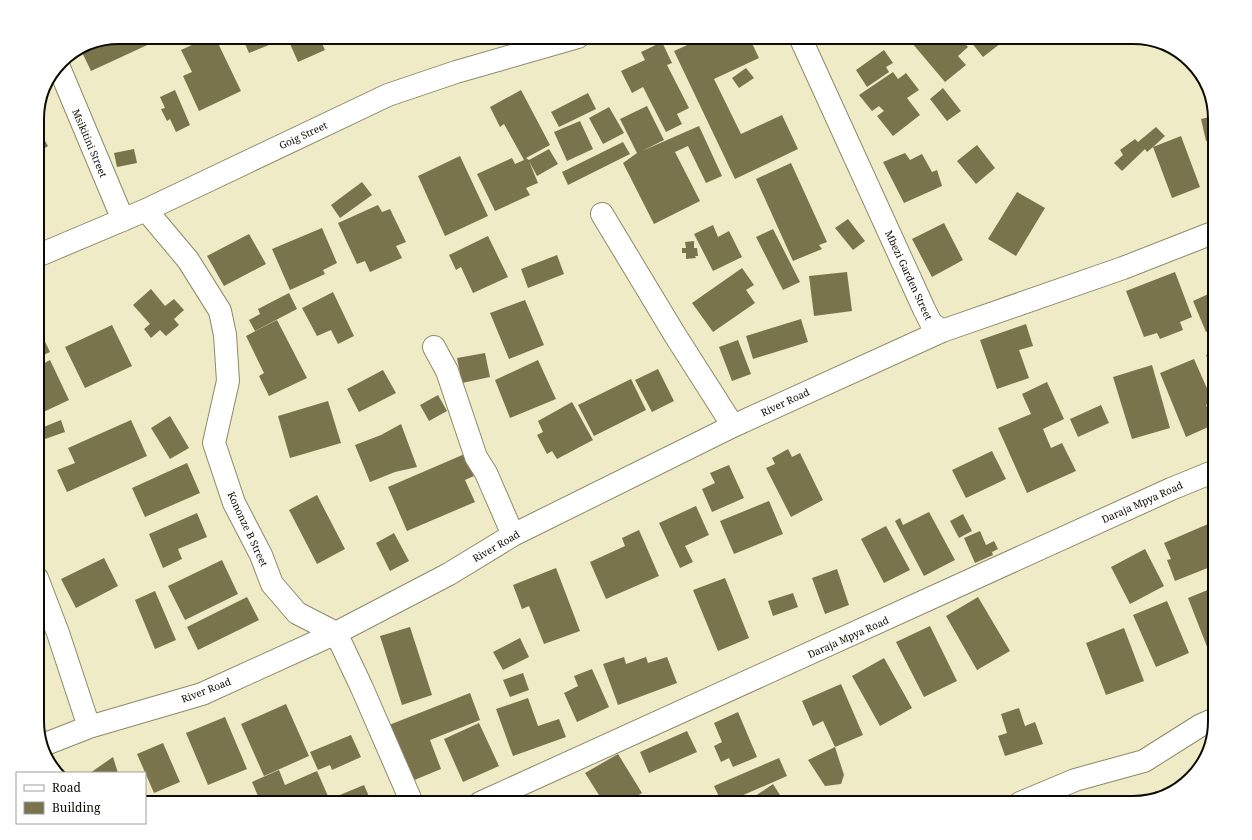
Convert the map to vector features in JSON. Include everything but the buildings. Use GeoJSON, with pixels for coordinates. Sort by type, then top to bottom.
{"type":"FeatureCollection","features":[{"type":"Feature","properties":{"kind":"street","name":"Goig Street"},"geometry":{"type":"LineString","coordinates":[[44,253],[146,210],[388,95],[456,72],[554,44]]}},
{"type":"Feature","properties":{"kind":"street","name":"Mbezi Garden Street"},"geometry":{"type":"LineString","coordinates":[[803,44],[930,323],[942,331]]}},
{"type":"Feature","properties":{"kind":"street","name":"Msikitini Street"},"geometry":{"type":"LineString","coordinates":[[61,72],[123,220]]}},
{"type":"Feature","properties":{"kind":"street","name":"Kononze B Street"},"geometry":{"type":"LineString","coordinates":[[146,210],[188,260],[220,311],[225,335],[228,380],[214,443],[234,503],[261,555],[272,584],[297,613],[336,634]]}},
{"type":"Feature","properties":{"kind":"street"},"geometry":{"type":"LineString","coordinates":[[602,214],[675,335],[733,426]]}},
{"type":"Feature","properties":{"kind":"street"},"geometry":{"type":"LineString","coordinates":[[942,331],[1123,268],[1208,235]]}},
{"type":"Feature","properties":{"kind":"street","name":"River Road"},"geometry":{"type":"LineString","coordinates":[[48,743],[89,726],[202,694],[336,634],[449,574],[513,535],[733,426],[942,331]]}},
{"type":"Feature","properties":{"kind":"street"},"geometry":{"type":"LineString","coordinates":[[434,347],[447,371],[476,457],[486,473],[513,535]]}},
{"type":"Feature","properties":{"kind":"street","name":"Daraja Mpya Road"},"geometry":{"type":"LineString","coordinates":[[495,796],[1171,489],[1208,474]]}},
{"type":"Feature","properties":{"kind":"street"},"geometry":{"type":"LineString","coordinates":[[44,596],[58,633],[89,726]]}},
{"type":"Feature","properties":{"kind":"street"},"geometry":{"type":"LineString","coordinates":[[336,634],[365,694],[409,796]]}},
{"type":"Feature","properties":{"kind":"street"},"geometry":{"type":"LineString","coordinates":[[1037,796],[1075,780],[1144,761],[1200,725],[1208,722]]}}]}
